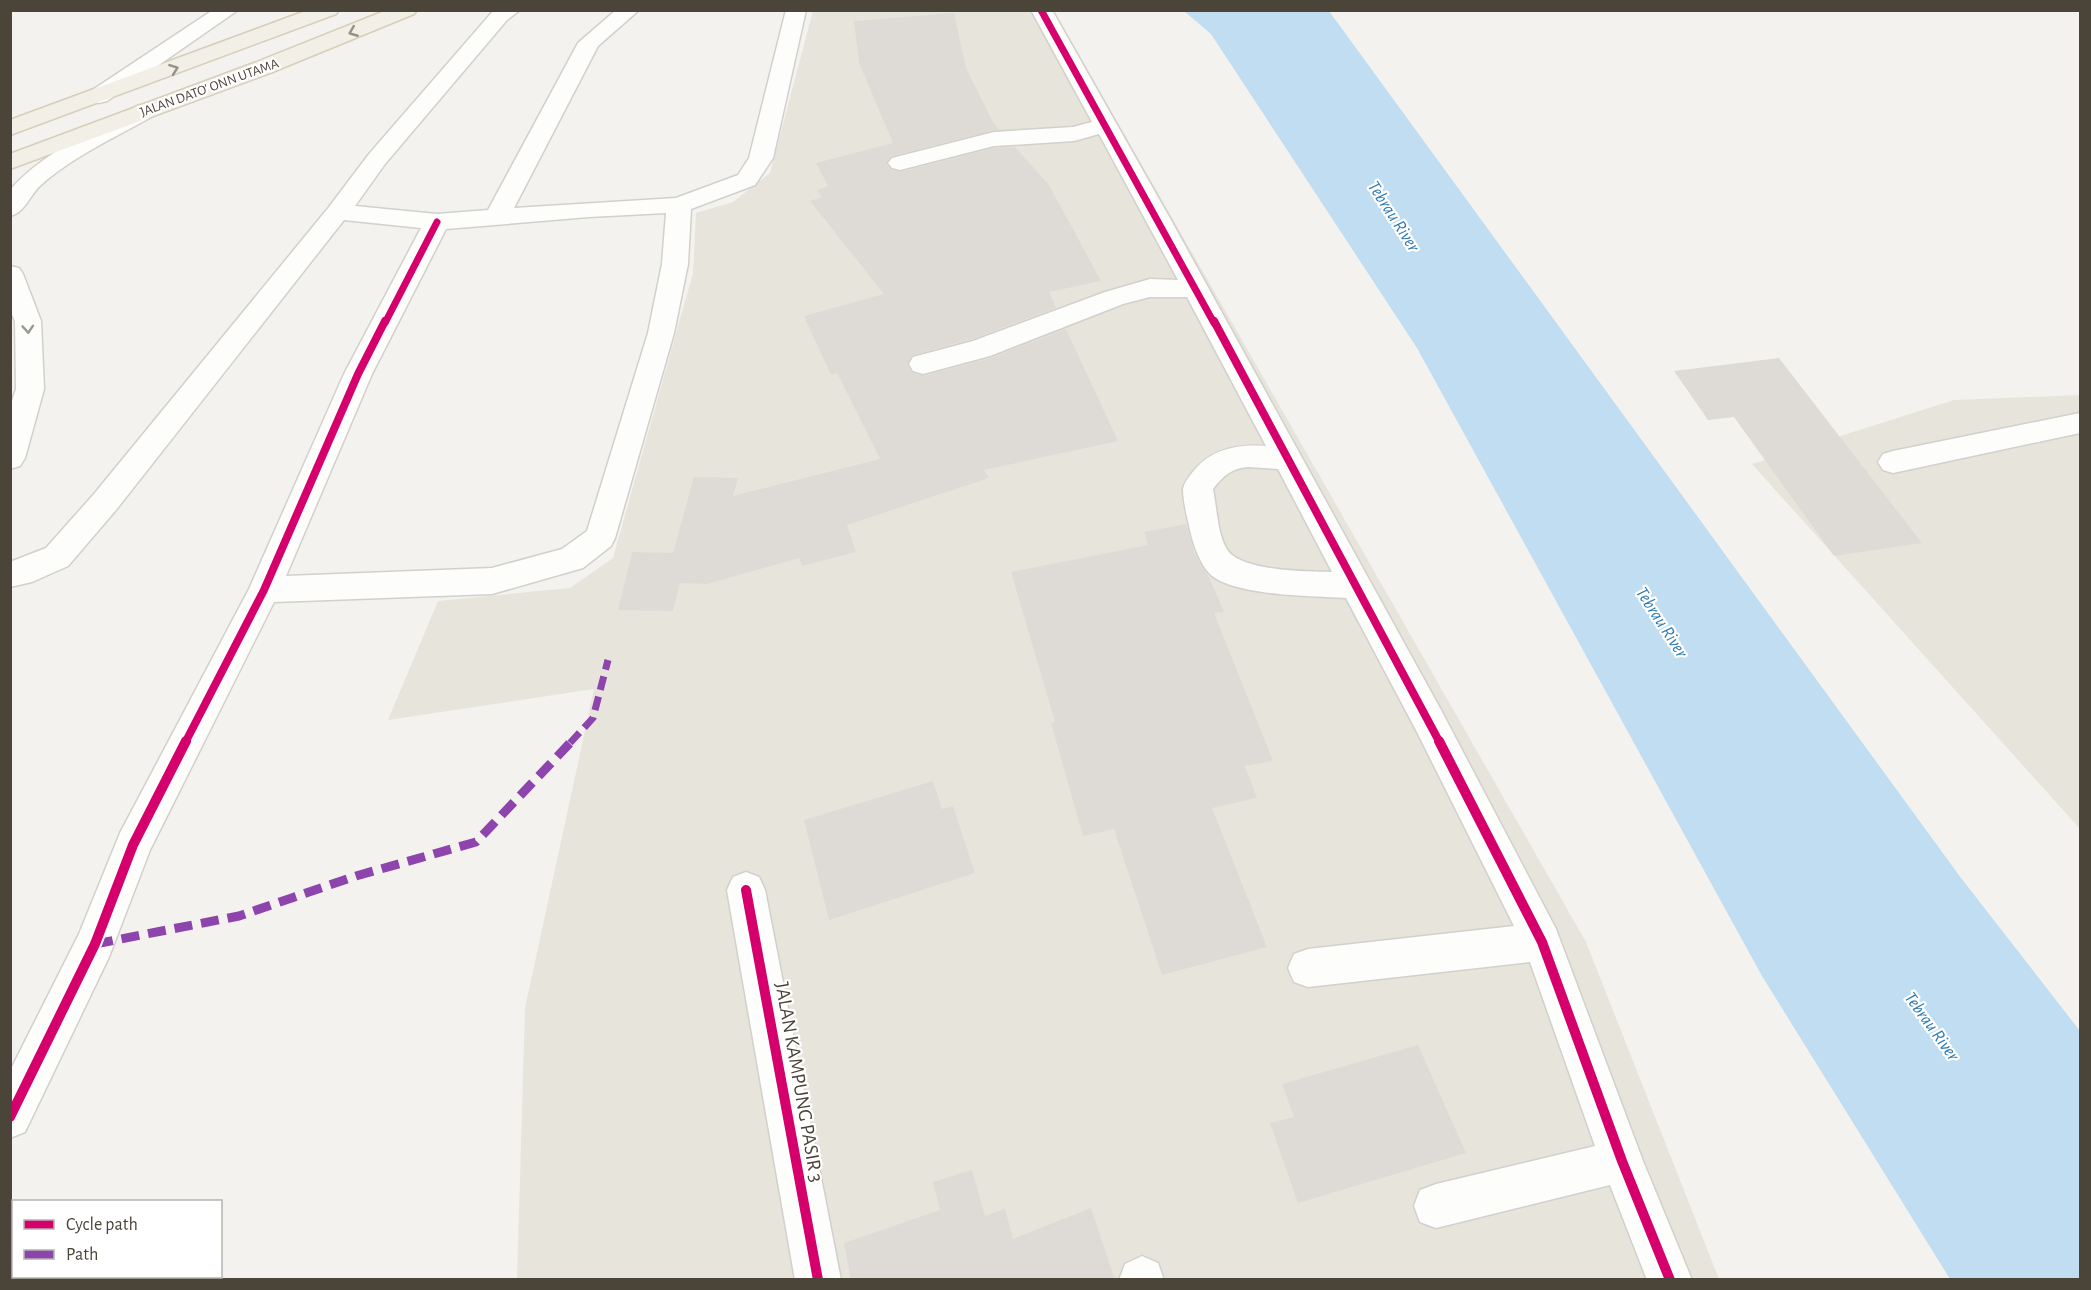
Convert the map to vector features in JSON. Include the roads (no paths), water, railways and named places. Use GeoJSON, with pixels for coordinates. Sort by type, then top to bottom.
{"type":"FeatureCollection","features":[{"type":"Feature","properties":{"kind":"main road","name":"JALAN DATO' ONN UTAMA"},"geometry":{"type":"LineString","coordinates":[[10,128],[329,10]]}},
{"type":"Feature","properties":{"kind":"main road","name":"JALAN DATO' ONN UTAMA"},"geometry":{"type":"LineString","coordinates":[[10,162],[262,68],[407,10]]}},
{"type":"Feature","properties":{"kind":"main road"},"geometry":{"type":"LineString","coordinates":[[10,119],[99,96]]}},
{"type":"Feature","properties":{"kind":"main road"},"geometry":{"type":"LineString","coordinates":[[10,170],[145,111]]}},
{"type":"Feature","properties":{"kind":"street"},"geometry":{"type":"LineString","coordinates":[[99,96],[228,10]]}},
{"type":"Feature","properties":{"kind":"street"},"geometry":{"type":"LineString","coordinates":[[10,576],[57,556],[64,549],[105,502],[338,212],[377,159],[500,16],[510,10]]}},
{"type":"Feature","properties":{"kind":"street"},"geometry":{"type":"LineString","coordinates":[[497,217],[589,43],[628,10]]}},
{"type":"Feature","properties":{"kind":"street"},"geometry":{"type":"LineString","coordinates":[[338,212],[437,222],[679,205],[747,180],[761,158],[796,10]]}},
{"type":"Feature","properties":{"kind":"street"},"geometry":{"type":"LineString","coordinates":[[1041,10],[1196,290],[1434,732],[1542,942],[1622,1161],[1670,1280]]}},
{"type":"Feature","properties":{"kind":"street"},"geometry":{"type":"LineString","coordinates":[[10,209],[32,180],[61,159],[145,111]]}},
{"type":"Feature","properties":{"kind":"street"},"geometry":{"type":"LineString","coordinates":[[900,163],[994,139],[1074,134],[1105,125]]}},
{"type":"Feature","properties":{"kind":"street"},"geometry":{"type":"LineString","coordinates":[[264,590],[492,581],[572,559],[600,538],[662,333],[675,264],[679,205]]}},
{"type":"Feature","properties":{"kind":"street"},"geometry":{"type":"LineString","coordinates":[[10,1117],[95,944],[134,845],[264,590],[358,374],[437,222]]}},
{"type":"Feature","properties":{"kind":"street"},"geometry":{"type":"LineString","coordinates":[[10,274],[28,321],[30,389],[10,458]]}},
{"type":"Feature","properties":{"kind":"street"},"geometry":{"type":"LineString","coordinates":[[923,364],[1000,342],[1150,288],[1196,290]]}},
{"type":"Feature","properties":{"kind":"street"},"geometry":{"type":"LineString","coordinates":[[1893,462],[2080,423]]}},
{"type":"Feature","properties":{"kind":"street"},"geometry":{"type":"LineString","coordinates":[[1287,459],[1239,455],[1210,468],[1198,487],[1208,543],[1222,567],[1249,577],[1355,586]]}},
{"type":"Feature","properties":{"kind":"street","name":"JALAN KAMPUNG PASIR 3"},"geometry":{"type":"LineString","coordinates":[[746,890],[818,1280]]}},
{"type":"Feature","properties":{"kind":"street"},"geometry":{"type":"LineString","coordinates":[[1308,968],[1542,942]]}},
{"type":"Feature","properties":{"kind":"street"},"geometry":{"type":"LineString","coordinates":[[1436,1206],[1622,1161]]}},
{"type":"Feature","properties":{"kind":"water","name":"Tebrau River"},"geometry":{"type":"Polygon","coordinates":[[[1184,11],[1329,11],[1961,878],[2080,1031],[2080,1279],[1950,1279],[1762,976],[1417,348],[1211,34],[1184,11]]]}}]}
